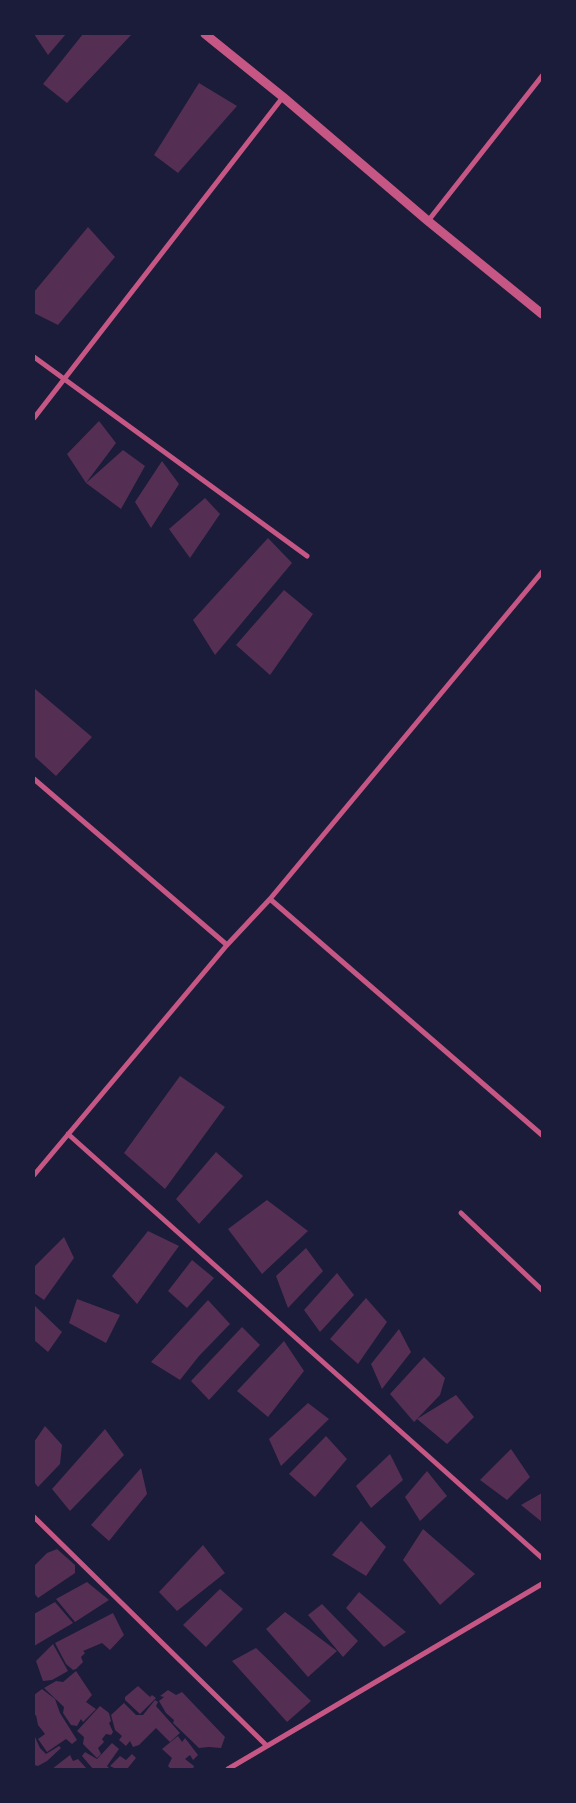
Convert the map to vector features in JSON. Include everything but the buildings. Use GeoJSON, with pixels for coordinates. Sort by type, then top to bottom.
{"type":"FeatureCollection","features":[{"type":"Feature","properties":{"kind":"street"},"geometry":{"type":"LineString","coordinates":[[205,34],[542,314]]}},
{"type":"Feature","properties":{"kind":"street"},"geometry":{"type":"LineString","coordinates":[[428,221],[542,76]]}},
{"type":"Feature","properties":{"kind":"street"},"geometry":{"type":"LineString","coordinates":[[34,418],[283,97]]}},
{"type":"Feature","properties":{"kind":"street"},"geometry":{"type":"LineString","coordinates":[[34,357],[307,556]]}},
{"type":"Feature","properties":{"kind":"street"},"geometry":{"type":"LineString","coordinates":[[34,1175],[227,944],[270,899],[542,572]]}},
{"type":"Feature","properties":{"kind":"street"},"geometry":{"type":"LineString","coordinates":[[34,779],[227,944]]}},
{"type":"Feature","properties":{"kind":"street"},"geometry":{"type":"LineString","coordinates":[[270,899],[542,1135]]}},
{"type":"Feature","properties":{"kind":"street"},"geometry":{"type":"LineString","coordinates":[[68,1134],[542,1558]]}},
{"type":"Feature","properties":{"kind":"street"},"geometry":{"type":"LineString","coordinates":[[461,1213],[542,1290]]}},
{"type":"Feature","properties":{"kind":"street"},"geometry":{"type":"LineString","coordinates":[[34,1517],[267,1746]]}},
{"type":"Feature","properties":{"kind":"street"},"geometry":{"type":"LineString","coordinates":[[228,1769],[542,1584]]}}]}
